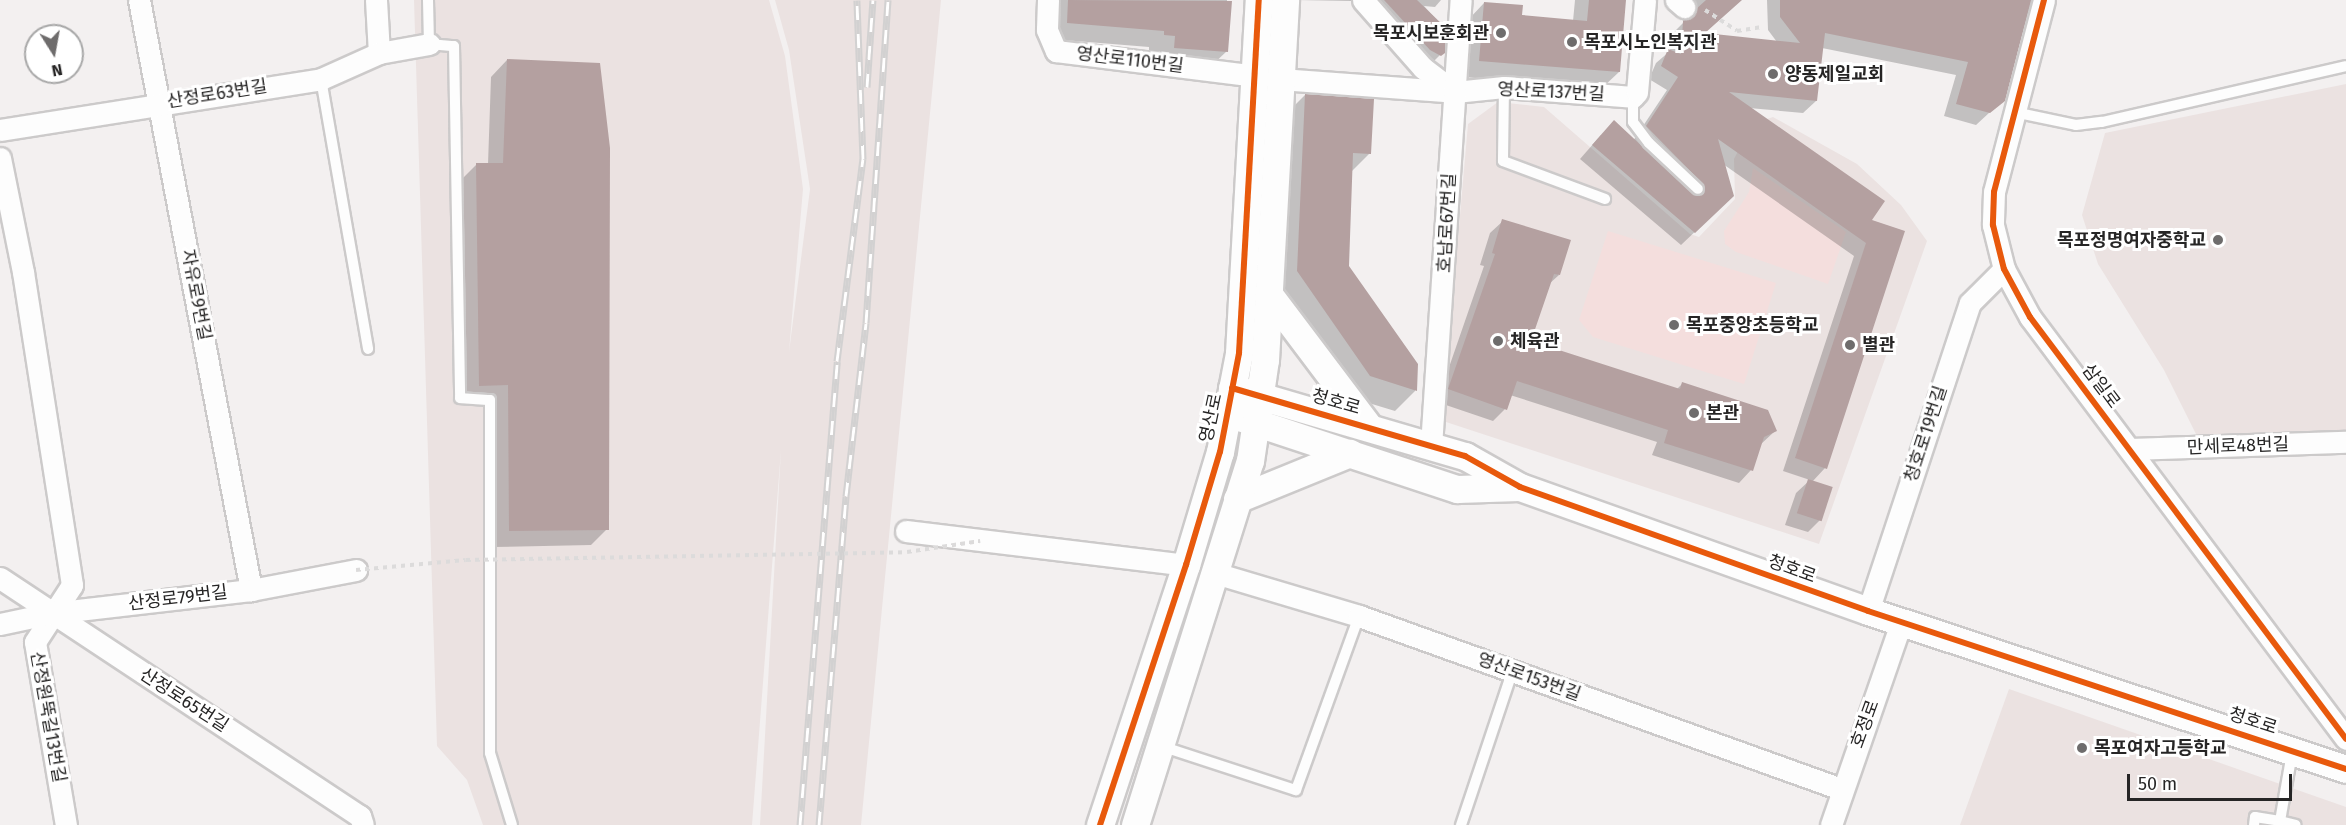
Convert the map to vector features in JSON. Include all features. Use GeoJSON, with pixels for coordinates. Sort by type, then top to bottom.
{"type":"FeatureCollection","features":[{"type":"Feature","properties":{"kind":"street","name":"자유로9번길"},"geometry":{"type":"LineString","coordinates":[[139,0],[251,590]]}},
{"type":"Feature","properties":{"kind":"street"},"geometry":{"type":"LineString","coordinates":[[376,0],[379,53]]}},
{"type":"Feature","properties":{"kind":"street","name":"영산로110번길"},"geometry":{"type":"LineString","coordinates":[[1048,0],[1047,30],[1056,51],[1268,78]]}},
{"type":"Feature","properties":{"kind":"street","name":"영산로"},"geometry":{"type":"LineString","coordinates":[[1135,825],[1250,461],[1269,293],[1268,78],[1259,0]]}},
{"type":"Feature","properties":{"kind":"street","name":"영산로"},"geometry":{"type":"LineString","coordinates":[[1100,825],[1186,565],[1230,400],[1239,353],[1268,78],[1285,0]]}},
{"type":"Feature","properties":{"kind":"street"},"geometry":{"type":"LineString","coordinates":[[1363,0],[1423,68],[1455,92]]}},
{"type":"Feature","properties":{"kind":"street","name":"호남로67번길"},"geometry":{"type":"LineString","coordinates":[[1431,446],[1461,0]]}},
{"type":"Feature","properties":{"kind":"street"},"geometry":{"type":"LineString","coordinates":[[1633,97],[1637,92],[1645,0]]}},
{"type":"Feature","properties":{"kind":"street","name":"삼일로"},"geometry":{"type":"LineString","coordinates":[[2044,0],[1994,192],[1993,225],[2004,269],[2030,317],[2346,739]]}},
{"type":"Feature","properties":{"kind":"street","name":"산정로63번길"},"geometry":{"type":"LineString","coordinates":[[0,130],[321,79],[379,53],[429,44]]}},
{"type":"Feature","properties":{"kind":"street","name":"영산로137번길"},"geometry":{"type":"LineString","coordinates":[[1268,78],[1455,92],[1504,87],[1633,97]]}},
{"type":"Feature","properties":{"kind":"street","name":"산정원뚝길13번길"},"geometry":{"type":"LineString","coordinates":[[0,158],[23,272],[72,585],[35,642],[66,825]]}},
{"type":"Feature","properties":{"kind":"street","name":"청호로19번길"},"geometry":{"type":"LineString","coordinates":[[1868,611],[1970,303],[2004,269]]}},
{"type":"Feature","properties":{"kind":"street"},"geometry":{"type":"LineString","coordinates":[[1269,293],[1369,428]]}},
{"type":"Feature","properties":{"kind":"street","name":"청호로"},"geometry":{"type":"LineString","coordinates":[[1230,400],[1259,396],[1465,456],[1520,487],[1901,623],[2346,769]]}},
{"type":"Feature","properties":{"kind":"street","name":"청호로"},"geometry":{"type":"LineString","coordinates":[[1230,400],[1255,422],[1457,489],[1520,487]]}},
{"type":"Feature","properties":{"kind":"street","name":"만세로48번길"},"geometry":{"type":"LineString","coordinates":[[2130,450],[2346,442]]}},
{"type":"Feature","properties":{"kind":"street"},"geometry":{"type":"LineString","coordinates":[[1237,499],[1350,453]]}},
{"type":"Feature","properties":{"kind":"street"},"geometry":{"type":"LineString","coordinates":[[906,531],[1186,565]]}},
{"type":"Feature","properties":{"kind":"street","name":"산정로79번길"},"geometry":{"type":"LineString","coordinates":[[0,624],[52,613],[251,590],[356,570]]}},
{"type":"Feature","properties":{"kind":"street","name":"영산로153번길"},"geometry":{"type":"LineString","coordinates":[[1215,573],[1359,616],[1841,789]]}},
{"type":"Feature","properties":{"kind":"street","name":"산정로65번길"},"geometry":{"type":"LineString","coordinates":[[0,578],[360,816],[363,825]]}},
{"type":"Feature","properties":{"kind":"street","name":"호정로"},"geometry":{"type":"LineString","coordinates":[[1831,825],[1841,789],[1901,623]]}},
{"type":"Feature","properties":{"kind":"lane"},"geometry":{"type":"LineString","coordinates":[[428,0],[429,44],[454,46],[460,398],[490,400],[490,753],[512,825]]}},
{"type":"Feature","properties":{"kind":"lane"},"geometry":{"type":"LineString","coordinates":[[2014,112],[2076,125],[2102,122],[2346,66]]}},
{"type":"Feature","properties":{"kind":"lane"},"geometry":{"type":"LineString","coordinates":[[321,79],[368,349]]}},
{"type":"Feature","properties":{"kind":"lane"},"geometry":{"type":"LineString","coordinates":[[1504,87],[1503,162],[1605,199]]}},
{"type":"Feature","properties":{"kind":"lane"},"geometry":{"type":"LineString","coordinates":[[1633,97],[1633,122],[1650,143],[1698,189]]}},
{"type":"Feature","properties":{"kind":"lane"},"geometry":{"type":"LineString","coordinates":[[1160,746],[1296,790],[1359,616]]}},
{"type":"Feature","properties":{"kind":"lane"},"geometry":{"type":"LineString","coordinates":[[1461,825],[1513,670]]}},
{"type":"Feature","properties":{"kind":"lane"},"geometry":{"type":"LineString","coordinates":[[2280,821],[2293,750]]}},
{"type":"Feature","properties":{"kind":"lane"},"geometry":{"type":"LineString","coordinates":[[2254,825],[2255,817],[2296,825]]}},
{"type":"Feature","properties":{"kind":"path"},"geometry":{"type":"LineString","coordinates":[[1680,4],[1698,5],[1737,32],[1762,27]]}},
{"type":"Feature","properties":{"kind":"path"},"geometry":{"type":"LineString","coordinates":[[356,570],[466,560],[907,552],[980,541]]}},
{"type":"Feature","properties":{"kind":"shaded area"},"geometry":{"type":"Polygon","coordinates":[[[414,0],[769,0],[785,56],[803,189],[789,352],[810,189],[789,50],[775,0],[941,0],[861,825],[760,825],[781,450],[752,825],[483,825],[467,780],[437,746],[414,0]]]}},
{"type":"Feature","properties":{"kind":"shaded area","name":"목포정명여자중학교"},"geometry":{"type":"Polygon","coordinates":[[[2346,84],[2346,430],[2198,438],[2164,370],[2098,264],[2082,215],[2105,133],[2346,84]]]}},
{"type":"Feature","properties":{"kind":"shaded area","name":"목포중앙초등학교"},"geometry":{"type":"Polygon","coordinates":[[[1498,102],[1544,107],[1690,234],[1699,237],[1735,199],[1734,159],[1752,124],[1773,117],[1857,164],[1901,205],[1927,241],[1819,544],[1446,422],[1443,410],[1468,124],[1498,102]]]}},
{"type":"Feature","properties":{"kind":"shaded area"},"geometry":{"type":"Polygon","coordinates":[[[1753,168],[1846,232],[1828,284],[1736,252],[1725,244],[1724,231],[1749,192],[1753,168]]]}},
{"type":"Feature","properties":{"kind":"shaded area"},"geometry":{"type":"Polygon","coordinates":[[[1608,231],[1776,283],[1744,384],[1593,337],[1579,320],[1608,231]]]}},
{"type":"Feature","properties":{"kind":"shaded area","name":"목포여자고등학교"},"geometry":{"type":"Polygon","coordinates":[[[2009,689],[2346,807],[2346,825],[1960,825],[2009,689]]]}},
{"type":"Feature","properties":{"kind":"building"},"geometry":{"type":"Polygon","coordinates":[[[1068,0],[1232,1],[1228,52],[1174,48],[1175,36],[1164,35],[1164,31],[1067,23],[1068,0]]]}},
{"type":"Feature","properties":{"kind":"building"},"geometry":{"type":"Polygon","coordinates":[[[1384,0],[1417,0],[1446,28],[1445,53],[1441,56],[1430,50],[1384,0]]]}},
{"type":"Feature","properties":{"kind":"building","name":"목포시노인복지관"},"geometry":{"type":"Polygon","coordinates":[[[1589,0],[1626,0],[1620,72],[1479,61],[1484,2],[1523,5],[1522,15],[1587,21],[1589,0]]]}},
{"type":"Feature","properties":{"kind":"building"},"geometry":{"type":"Polygon","coordinates":[[[1706,0],[1742,0],[1705,33],[1800,43],[1780,17],[1780,0],[2031,0],[2005,101],[1990,113],[1956,104],[1968,62],[1825,33],[1817,101],[1729,92],[1885,201],[1872,220],[1905,231],[1827,469],[1795,458],[1866,243],[1718,139],[1734,196],[1695,233],[1592,145],[1614,120],[1693,194],[1704,194],[1703,184],[1646,126],[1678,77],[1661,66],[1668,49],[1681,54],[1683,21],[1706,0]]]}},
{"type":"Feature","properties":{"kind":"building"},"geometry":{"type":"Polygon","coordinates":[[[507,59],[600,63],[610,148],[609,530],[509,531],[508,385],[479,386],[476,163],[503,163],[507,59]]]}},
{"type":"Feature","properties":{"kind":"building"},"geometry":{"type":"Polygon","coordinates":[[[1305,94],[1374,99],[1371,154],[1353,153],[1349,266],[1418,364],[1417,391],[1370,376],[1297,271],[1305,94]]]}},
{"type":"Feature","properties":{"kind":"building"},"geometry":{"type":"Polygon","coordinates":[[[1502,219],[1571,240],[1560,275],[1554,274],[1531,341],[1680,389],[1682,382],[1768,410],[1777,431],[1764,437],[1753,471],[1664,443],[1668,430],[1517,381],[1507,410],[1448,389],[1495,254],[1492,253],[1502,219]]]}},
{"type":"Feature","properties":{"kind":"building"},"geometry":{"type":"Polygon","coordinates":[[[1808,479],[1833,487],[1822,521],[1797,513],[1808,479]]]}},
{"type":"Feature","properties":{"kind":"railway"},"geometry":{"type":"LineString","coordinates":[[800,825],[837,361],[863,159],[857,0]]}},
{"type":"Feature","properties":{"kind":"railway"},"geometry":{"type":"LineString","coordinates":[[867,87],[873,0]]}},
{"type":"Feature","properties":{"kind":"railway"},"geometry":{"type":"LineString","coordinates":[[819,825],[846,496],[866,323],[888,0]]}},
{"type":"Feature","properties":{"kind":"cycle path"},"geometry":{"type":"LineString","coordinates":[[1100,825],[1186,565],[1220,452],[1239,353],[1259,0]]}},
{"type":"Feature","properties":{"kind":"cycle path"},"geometry":{"type":"LineString","coordinates":[[2044,0],[1994,192],[1993,225],[2004,269],[2030,317],[2346,739]]}},
{"type":"Feature","properties":{"kind":"cycle path"},"geometry":{"type":"LineString","coordinates":[[1232,388],[1465,456],[1520,487],[1868,611],[2346,769]]}},
{"type":"Feature","properties":{"kind":"place","name":"목포시보훈회관"},"geometry":{"type":"Point","coordinates":[1501,33]}},
{"type":"Feature","properties":{"kind":"place","name":"목포시노인복지관"},"geometry":{"type":"Point","coordinates":[1572,42]}},
{"type":"Feature","properties":{"kind":"place","name":"양동제일교회"},"geometry":{"type":"Point","coordinates":[1773,74]}},
{"type":"Feature","properties":{"kind":"place","name":"목포정명여자중학교"},"geometry":{"type":"Point","coordinates":[2218,240]}},
{"type":"Feature","properties":{"kind":"place","name":"목포중앙초등학교"},"geometry":{"type":"Point","coordinates":[1674,325]}},
{"type":"Feature","properties":{"kind":"place","name":"체육관"},"geometry":{"type":"Point","coordinates":[1498,341]}},
{"type":"Feature","properties":{"kind":"place","name":"별관"},"geometry":{"type":"Point","coordinates":[1850,345]}},
{"type":"Feature","properties":{"kind":"place","name":"본관"},"geometry":{"type":"Point","coordinates":[1694,413]}},
{"type":"Feature","properties":{"kind":"place","name":"목포여자고등학교"},"geometry":{"type":"Point","coordinates":[2082,748]}}]}
